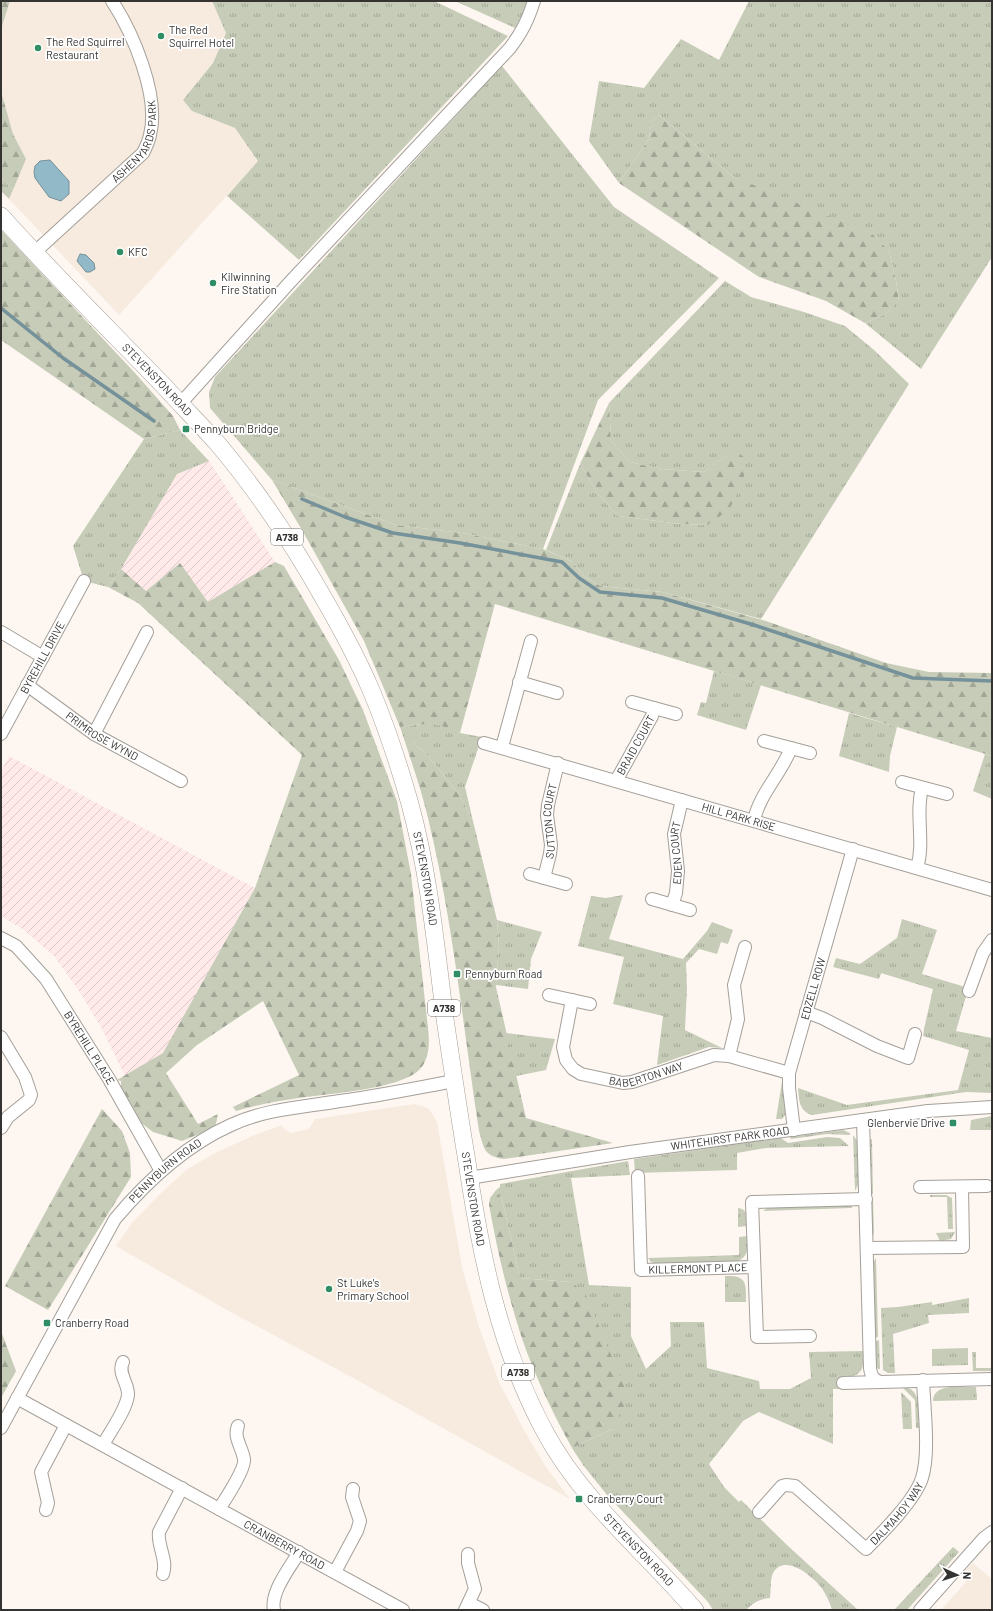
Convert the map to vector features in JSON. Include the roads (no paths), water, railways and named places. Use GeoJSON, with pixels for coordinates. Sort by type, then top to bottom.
{"type":"FeatureCollection","features":[{"type":"Feature","properties":{"kind":"highway","name":"STEVENSTON ROAD"},"geometry":{"type":"LineString","coordinates":[[1,216],[34,253],[111,330],[216,442],[267,506],[304,563],[347,639],[371,690],[393,748],[411,807],[424,871],[469,1178],[484,1262],[492,1298],[504,1336],[524,1390],[546,1433],[568,1468],[596,1505],[695,1610]]}},
{"type":"Feature","properties":{"kind":"street","name":"ASHENYARDS PARK"},"geometry":{"type":"LineString","coordinates":[[34,253],[143,153],[150,136],[152,122],[151,107],[142,65],[135,44],[123,18],[112,1]]}},
{"type":"Feature","properties":{"kind":"street"},"geometry":{"type":"LineString","coordinates":[[180,404],[291,281],[508,51],[523,31],[530,16],[534,1]]}},
{"type":"Feature","properties":{"kind":"street","name":"BYREHILL DRIVE"},"geometry":{"type":"LineString","coordinates":[[1,734],[84,582]]}},
{"type":"Feature","properties":{"kind":"street"},"geometry":{"type":"LineString","coordinates":[[1,632],[43,657]]}},
{"type":"Feature","properties":{"kind":"street"},"geometry":{"type":"LineString","coordinates":[[94,734],[147,632]]}},
{"type":"Feature","properties":{"kind":"street"},"geometry":{"type":"LineString","coordinates":[[502,748],[531,641]]}},
{"type":"Feature","properties":{"kind":"street"},"geometry":{"type":"LineString","coordinates":[[520,682],[557,693]]}},
{"type":"Feature","properties":{"kind":"street","name":"PRIMROSE WYND"},"geometry":{"type":"LineString","coordinates":[[27,685],[94,734],[181,781]]}},
{"type":"Feature","properties":{"kind":"street","name":"BRAID COURT"},"geometry":{"type":"LineString","coordinates":[[632,702],[676,714]]}},
{"type":"Feature","properties":{"kind":"street","name":"BRAID COURT"},"geometry":{"type":"LineString","coordinates":[[616,782],[652,716],[654,708]]}},
{"type":"Feature","properties":{"kind":"street"},"geometry":{"type":"LineString","coordinates":[[764,742],[810,753]]}},
{"type":"Feature","properties":{"kind":"street","name":"HILL PARK RISE"},"geometry":{"type":"LineString","coordinates":[[484,743],[992,890]]}},
{"type":"Feature","properties":{"kind":"street"},"geometry":{"type":"LineString","coordinates":[[754,820],[762,796],[787,759],[791,748]]}},
{"type":"Feature","properties":{"kind":"street","name":"SUTTON COURT"},"geometry":{"type":"LineString","coordinates":[[544,878],[550,854],[547,815],[548,804],[558,764]]}},
{"type":"Feature","properties":{"kind":"street"},"geometry":{"type":"LineString","coordinates":[[902,782],[946,794]]}},
{"type":"Feature","properties":{"kind":"street"},"geometry":{"type":"LineString","coordinates":[[917,868],[920,850],[919,799],[922,788]]}},
{"type":"Feature","properties":{"kind":"street","name":"EDEN COURT"},"geometry":{"type":"LineString","coordinates":[[672,905],[676,893],[678,871],[674,834],[682,800]]}},
{"type":"Feature","properties":{"kind":"street","name":"EDZELL ROW"},"geometry":{"type":"LineString","coordinates":[[794,1130],[789,1073],[853,849]]}},
{"type":"Feature","properties":{"kind":"street"},"geometry":{"type":"LineString","coordinates":[[530,874],[566,884]]}},
{"type":"Feature","properties":{"kind":"street"},"geometry":{"type":"LineString","coordinates":[[652,899],[690,910]]}},
{"type":"Feature","properties":{"kind":"street","name":"BYREHILL PLACE"},"geometry":{"type":"LineString","coordinates":[[1,938],[16,946],[46,980],[109,1079],[161,1170]]}},
{"type":"Feature","properties":{"kind":"street"},"geometry":{"type":"LineString","coordinates":[[969,991],[983,953],[992,940]]}},
{"type":"Feature","properties":{"kind":"street"},"geometry":{"type":"LineString","coordinates":[[729,1056],[738,1019],[734,986],[745,947]]}},
{"type":"Feature","properties":{"kind":"street"},"geometry":{"type":"LineString","coordinates":[[549,995],[590,1004]]}},
{"type":"Feature","properties":{"kind":"street","name":"BABERTON WAY"},"geometry":{"type":"LineString","coordinates":[[572,1000],[563,1048],[568,1064],[572,1069],[581,1074],[615,1082],[632,1082],[707,1056],[720,1054],[789,1073]]}},
{"type":"Feature","properties":{"kind":"street"},"geometry":{"type":"LineString","coordinates":[[806,1012],[822,1018],[877,1046],[908,1058],[915,1034]]}},
{"type":"Feature","properties":{"kind":"street"},"geometry":{"type":"LineString","coordinates":[[1,1037],[25,1077],[31,1095],[29,1100],[4,1116],[1,1128]]}},
{"type":"Feature","properties":{"kind":"street","name":"PENNYBURN ROAD"},"geometry":{"type":"LineString","coordinates":[[1,1428],[115,1219],[161,1170],[190,1147],[230,1125],[261,1114],[454,1081]]}},
{"type":"Feature","properties":{"kind":"street","name":"WHITEHIRST PARK ROAD"},"geometry":{"type":"LineString","coordinates":[[469,1178],[630,1152],[928,1111],[992,1107]]}},
{"type":"Feature","properties":{"kind":"street"},"geometry":{"type":"LineString","coordinates":[[863,1120],[870,1368],[874,1379],[880,1382]]}},
{"type":"Feature","properties":{"kind":"street","name":"KILLERMONT PLACE"},"geometry":{"type":"LineString","coordinates":[[638,1176],[641,1270],[754,1267]]}},
{"type":"Feature","properties":{"kind":"street"},"geometry":{"type":"LineString","coordinates":[[867,1248],[963,1247],[962,1186]]}},
{"type":"Feature","properties":{"kind":"street"},"geometry":{"type":"LineString","coordinates":[[920,1187],[987,1186]]}},
{"type":"Feature","properties":{"kind":"street","name":"KILLERMONT PLACE"},"geometry":{"type":"LineString","coordinates":[[810,1336],[757,1337],[752,1202],[866,1199]]}},
{"type":"Feature","properties":{"kind":"street"},"geometry":{"type":"LineString","coordinates":[[103,1445],[127,1401],[128,1392],[121,1368],[123,1362]]}},
{"type":"Feature","properties":{"kind":"street"},"geometry":{"type":"LineString","coordinates":[[843,1383],[992,1379]]}},
{"type":"Feature","properties":{"kind":"street","name":"DALMAHOY WAY"},"geometry":{"type":"LineString","coordinates":[[759,1512],[782,1486],[795,1486],[866,1549],[892,1522],[922,1480],[925,1454],[923,1380]]}},
{"type":"Feature","properties":{"kind":"street","name":"CRANBERRY ROAD"},"geometry":{"type":"LineString","coordinates":[[17,1398],[403,1610]]}},
{"type":"Feature","properties":{"kind":"street"},"geometry":{"type":"LineString","coordinates":[[46,1510],[48,1502],[42,1472],[66,1425]]}},
{"type":"Feature","properties":{"kind":"street"},"geometry":{"type":"LineString","coordinates":[[219,1509],[238,1476],[244,1462],[236,1434],[238,1426]]}},
{"type":"Feature","properties":{"kind":"street"},"geometry":{"type":"LineString","coordinates":[[163,1574],[164,1566],[158,1539],[159,1532],[182,1488]]}},
{"type":"Feature","properties":{"kind":"street"},"geometry":{"type":"LineString","coordinates":[[335,1572],[357,1532],[360,1521],[352,1497],[353,1489]]}},
{"type":"Feature","properties":{"kind":"street"},"geometry":{"type":"LineString","coordinates":[[920,1610],[984,1538],[992,1532]]}},
{"type":"Feature","properties":{"kind":"street"},"geometry":{"type":"LineString","coordinates":[[274,1610],[273,1601],[275,1593],[298,1552]]}},
{"type":"Feature","properties":{"kind":"street"},"geometry":{"type":"LineString","coordinates":[[468,1554],[468,1563],[475,1589],[467,1606],[483,1610]]}},
{"type":"Feature","properties":{"kind":"water"},"geometry":{"type":"Polygon","coordinates":[[[50,160],[69,181],[69,194],[61,201],[49,197],[35,178],[35,166],[40,161],[50,160]]]}},
{"type":"Feature","properties":{"kind":"water"},"geometry":{"type":"Polygon","coordinates":[[[80,254],[86,255],[94,263],[95,269],[90,272],[86,272],[77,261],[80,254]]]}},
{"type":"Feature","properties":{"kind":"waterway"},"geometry":{"type":"LineString","coordinates":[[1,308],[63,358],[154,421]]}},
{"type":"Feature","properties":{"kind":"waterway"},"geometry":{"type":"LineString","coordinates":[[302,499],[345,517],[393,533],[460,543],[562,562],[579,578],[600,592],[662,598],[754,625],[913,678],[992,681]]}},
{"type":"Feature","properties":{"kind":"place","name":"The Red Squirrel Hotel"},"geometry":{"type":"Point","coordinates":[161,36]}},
{"type":"Feature","properties":{"kind":"place","name":"The Red Squirrel Restaurant"},"geometry":{"type":"Point","coordinates":[38,48]}},
{"type":"Feature","properties":{"kind":"place","name":"KFC"},"geometry":{"type":"Point","coordinates":[120,252]}},
{"type":"Feature","properties":{"kind":"place","name":"Kilwinning Fire Station"},"geometry":{"type":"Point","coordinates":[213,283]}},
{"type":"Feature","properties":{"kind":"place","name":"Pennyburn Bridge"},"geometry":{"type":"Point","coordinates":[186,429]}},
{"type":"Feature","properties":{"kind":"place","name":"Pennyburn Road"},"geometry":{"type":"Point","coordinates":[457,974]}},
{"type":"Feature","properties":{"kind":"place","name":"Glenbervie Drive"},"geometry":{"type":"Point","coordinates":[953,1123]}},
{"type":"Feature","properties":{"kind":"place","name":"St Luke's Primary School"},"geometry":{"type":"Point","coordinates":[329,1289]}},
{"type":"Feature","properties":{"kind":"place","name":"Cranberry Road"},"geometry":{"type":"Point","coordinates":[47,1323]}},
{"type":"Feature","properties":{"kind":"place","name":"Cranberry Court"},"geometry":{"type":"Point","coordinates":[579,1499]}}]}
